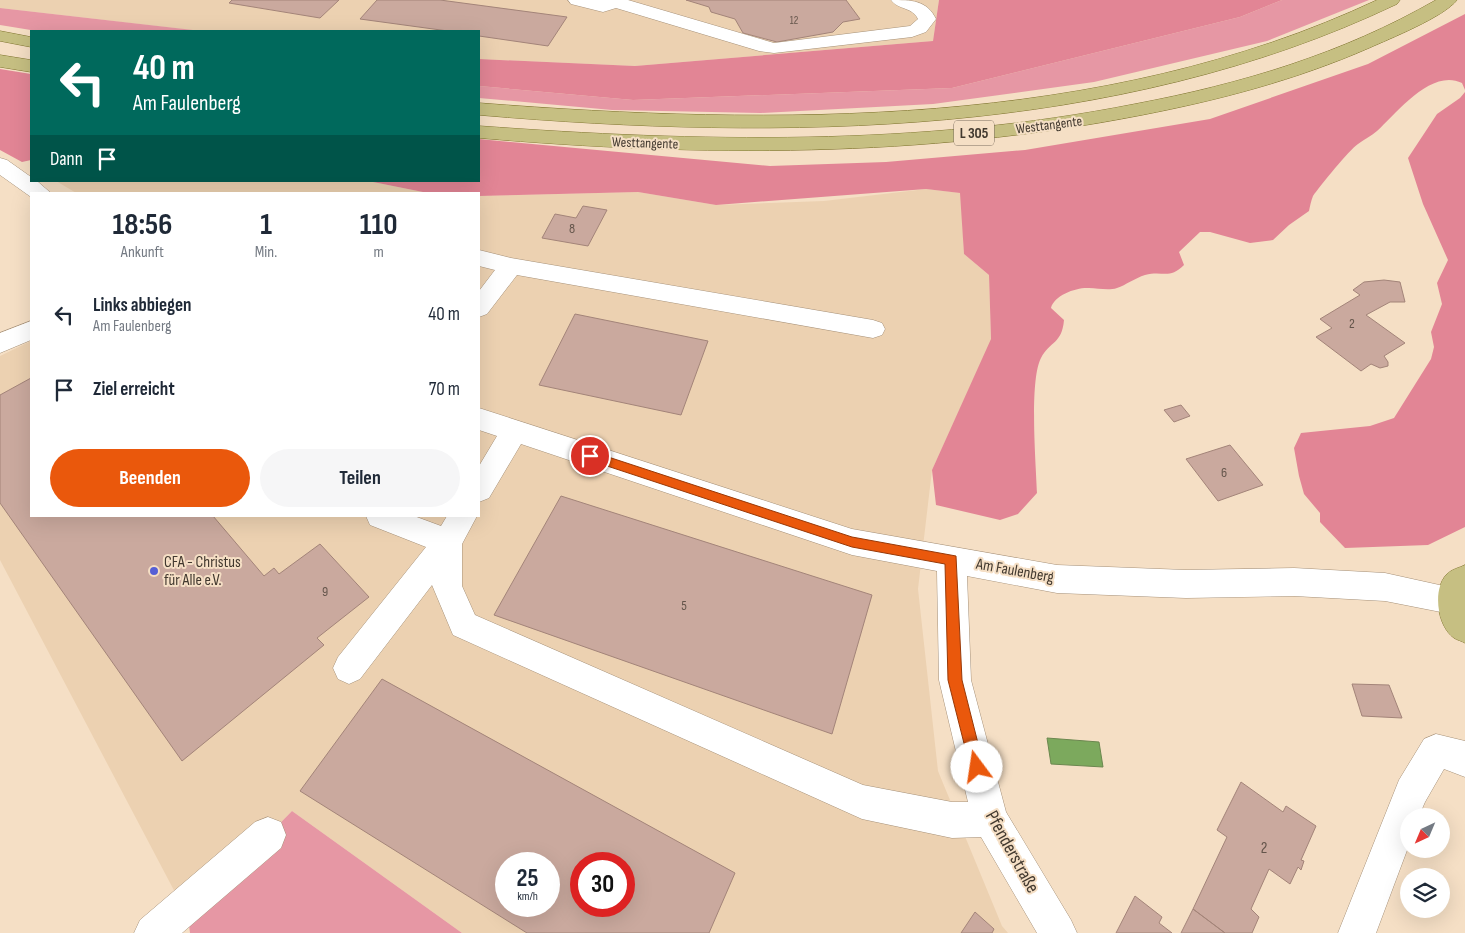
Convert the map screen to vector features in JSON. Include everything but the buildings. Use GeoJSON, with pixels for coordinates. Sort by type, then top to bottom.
{"type":"FeatureCollection","features":[{"type":"Feature","properties":{"kind":"main road","name":"Westtangente"},"geometry":{"type":"LineString","coordinates":[[480,109],[606,119],[743,123],[881,119],[1014,106],[1132,86],[1234,61],[1322,32],[1391,0]]}},
{"type":"Feature","properties":{"kind":"main road","name":"Westtangente"},"geometry":{"type":"LineString","coordinates":[[480,132],[596,141],[742,146],[886,141],[1025,128],[1091,119],[1210,95],[1304,66],[1396,29],[1448,0]]}},
{"type":"Feature","properties":{"kind":"main road"},"geometry":{"type":"LineString","coordinates":[[0,36],[30,42]]}},
{"type":"Feature","properties":{"kind":"main road"},"geometry":{"type":"LineString","coordinates":[[0,61],[30,66]]}},
{"type":"Feature","properties":{"kind":"main road"},"geometry":{"type":"LineString","coordinates":[[1458,590],[1455,613],[1465,628]]}},
{"type":"Feature","properties":{"kind":"street"},"geometry":{"type":"LineString","coordinates":[[577,0],[603,7],[618,1],[765,47],[774,48],[916,31],[924,26],[927,19],[924,12],[915,5],[900,0]]}},
{"type":"Feature","properties":{"kind":"street"},"geometry":{"type":"LineString","coordinates":[[0,165],[38,192]]}},
{"type":"Feature","properties":{"kind":"street"},"geometry":{"type":"LineString","coordinates":[[480,258],[510,266],[872,330]]}},
{"type":"Feature","properties":{"kind":"street"},"geometry":{"type":"LineString","coordinates":[[480,307],[510,266]]}},
{"type":"Feature","properties":{"kind":"street"},"geometry":{"type":"LineString","coordinates":[[0,344],[30,330]]}},
{"type":"Feature","properties":{"kind":"street","name":"Am Faulenberg"},"geometry":{"type":"LineString","coordinates":[[480,419],[852,542],[1057,579],[1186,584],[1294,582],[1458,590]]}},
{"type":"Feature","properties":{"kind":"street"},"geometry":{"type":"LineString","coordinates":[[480,488],[514,431]]}},
{"type":"Feature","properties":{"kind":"street"},"geometry":{"type":"LineString","coordinates":[[386,517],[455,529]]}},
{"type":"Feature","properties":{"kind":"street"},"geometry":{"type":"LineString","coordinates":[[349,668],[455,529]]}},
{"type":"Feature","properties":{"kind":"street"},"geometry":{"type":"LineString","coordinates":[[455,529],[447,586],[464,625],[862,802],[952,820],[990,819]]}},
{"type":"Feature","properties":{"kind":"street","name":"Pfenderstraße"},"geometry":{"type":"LineString","coordinates":[[952,560],[955,680],[990,819],[1058,933]]}},
{"type":"Feature","properties":{"kind":"street"},"geometry":{"type":"LineString","coordinates":[[1357,933],[1411,792],[1431,759],[1436,751],[1457,754],[1465,760]]}},
{"type":"Feature","properties":{"kind":"street"},"geometry":{"type":"LineString","coordinates":[[153,933],[268,835]]}},
{"type":"Feature","properties":{"kind":"shaded area"},"geometry":{"type":"Polygon","coordinates":[[[0,0],[939,0],[933,41],[635,66],[480,59],[480,30],[191,30],[0,8],[0,0]]]}},
{"type":"Feature","properties":{"kind":"shaded area"},"geometry":{"type":"Polygon","coordinates":[[[939,0],[1282,0],[1240,17],[952,88],[633,100],[480,86],[480,59],[635,66],[933,41],[939,0]]]}},
{"type":"Feature","properties":{"kind":"shaded area"},"geometry":{"type":"Polygon","coordinates":[[[1282,0],[1369,0],[1267,41],[1094,82],[933,104],[761,113],[612,110],[480,98],[480,86],[633,100],[952,88],[1240,17],[1282,0]]]}},
{"type":"Feature","properties":{"kind":"shaded area"},"geometry":{"type":"Polygon","coordinates":[[[0,8],[193,30],[31,30],[0,25],[0,8]]]}},
{"type":"Feature","properties":{"kind":"shaded area"},"geometry":{"type":"Polygon","coordinates":[[[1465,14],[1465,90],[1462,83],[1450,80],[1438,82],[1415,95],[1377,131],[1348,153],[1313,196],[1309,211],[1289,225],[1273,240],[1250,243],[1210,232],[1200,232],[1179,252],[1184,265],[1179,270],[1170,273],[1145,275],[1114,289],[1078,289],[1061,296],[1053,303],[1051,308],[1064,320],[1061,334],[1044,352],[1037,369],[1034,423],[1037,493],[1018,514],[1000,520],[936,505],[932,470],[991,339],[989,275],[964,254],[960,193],[926,189],[716,205],[638,192],[480,196],[480,192],[423,192],[373,182],[480,182],[480,139],[770,166],[886,162],[1025,150],[1210,119],[1368,64],[1465,14]]]}},
{"type":"Feature","properties":{"kind":"shaded area"},"geometry":{"type":"Polygon","coordinates":[[[0,69],[30,74],[30,160],[22,162],[0,150],[0,69]]]}},
{"type":"Feature","properties":{"kind":"shaded area"},"geometry":{"type":"Polygon","coordinates":[[[1465,92],[1465,527],[1428,545],[1345,548],[1320,522],[1320,513],[1304,494],[1294,448],[1301,433],[1370,426],[1394,418],[1431,359],[1434,347],[1431,332],[1442,304],[1437,283],[1448,260],[1423,204],[1408,158],[1437,114],[1460,98],[1465,92]]]}},
{"type":"Feature","properties":{"kind":"shaded area"},"geometry":{"type":"Polygon","coordinates":[[[58,182],[373,182],[423,192],[75,192],[58,182]]]}},
{"type":"Feature","properties":{"kind":"shaded area"},"geometry":{"type":"Polygon","coordinates":[[[926,189],[961,193],[964,254],[989,275],[991,341],[932,470],[918,589],[938,771],[1002,926],[1008,933],[462,933],[292,811],[188,917],[0,560],[0,356],[30,341],[30,517],[480,517],[480,196],[638,192],[716,205],[824,201],[926,189]]]}},
{"type":"Feature","properties":{"kind":"shaded area"},"geometry":{"type":"Polygon","coordinates":[[[1047,738],[1099,742],[1103,767],[1051,764],[1047,738]]]}},
{"type":"Feature","properties":{"kind":"shaded area"},"geometry":{"type":"Polygon","coordinates":[[[292,811],[462,933],[190,933],[188,917],[292,811]]]}},
{"type":"Feature","properties":{"kind":"place","name":"CFA - Christus für Alle e.V."},"geometry":{"type":"Point","coordinates":[154,571]}},
{"type":"Feature","properties":{"kind":"route"},"geometry":{"type":"LineString","coordinates":[[590,456],[852,542],[952,560],[955,680],[977,767]]}}]}
